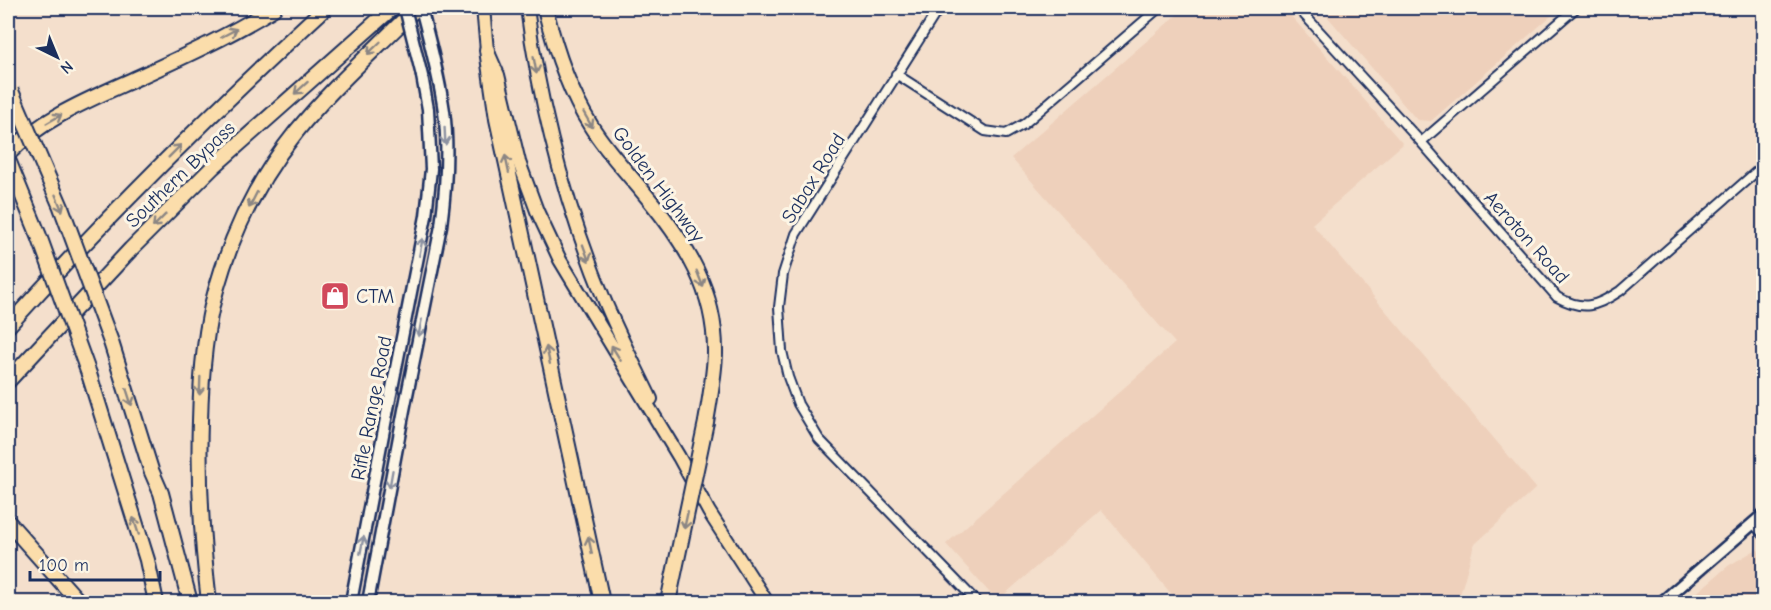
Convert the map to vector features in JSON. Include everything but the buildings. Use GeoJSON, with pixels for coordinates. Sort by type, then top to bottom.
{"type":"FeatureCollection","features":[{"type":"Feature","properties":{"kind":"highway"},"geometry":{"type":"LineString","coordinates":[[8,154],[27,136],[73,108],[196,51],[274,8]]}},
{"type":"Feature","properties":{"kind":"highway","name":"Southern Bypass"},"geometry":{"type":"LineString","coordinates":[[8,326],[91,236],[172,154],[326,8]]}},
{"type":"Feature","properties":{"kind":"highway","name":"Southern Bypass"},"geometry":{"type":"LineString","coordinates":[[8,381],[131,249],[213,167],[392,8]]}},
{"type":"Feature","properties":{"kind":"highway"},"geometry":{"type":"LineString","coordinates":[[209,603],[201,517],[199,443],[201,376],[216,290],[230,250],[259,187],[295,133],[344,78],[416,8]]}},
{"type":"Feature","properties":{"kind":"highway","name":"Golden Highway"},"geometry":{"type":"LineString","coordinates":[[545,8],[563,70],[590,125],[607,150],[674,231],[702,280],[710,306],[715,354],[706,422],[668,603]]}},
{"type":"Feature","properties":{"kind":"highway"},"geometry":{"type":"LineString","coordinates":[[487,50],[502,141],[602,603]]}},
{"type":"Feature","properties":{"kind":"highway"},"geometry":{"type":"LineString","coordinates":[[9,87],[61,207],[111,342],[151,470],[161,493],[190,603]]}},
{"type":"Feature","properties":{"kind":"highway"},"geometry":{"type":"LineString","coordinates":[[8,160],[43,246],[89,374],[147,560],[156,603]]}},
{"type":"Feature","properties":{"kind":"highway"},"geometry":{"type":"LineString","coordinates":[[8,522],[79,603]]}},
{"type":"Feature","properties":{"kind":"main road","name":"Rifle Range Road"},"geometry":{"type":"LineString","coordinates":[[351,603],[426,216],[431,159],[428,110],[405,8]]}},
{"type":"Feature","properties":{"kind":"main road","name":"Rifle Range Road"},"geometry":{"type":"LineString","coordinates":[[368,603],[441,226],[447,159],[444,112],[421,8]]}},
{"type":"Feature","properties":{"kind":"main road"},"geometry":{"type":"LineString","coordinates":[[483,8],[487,50],[498,75],[519,162],[546,231],[560,260],[679,457],[709,512],[767,603]]}},
{"type":"Feature","properties":{"kind":"main road"},"geometry":{"type":"LineString","coordinates":[[527,8],[540,93],[568,201],[605,302],[679,457]]}},
{"type":"Feature","properties":{"kind":"main road"},"geometry":{"type":"LineString","coordinates":[[1662,603],[1764,514]]}},
{"type":"Feature","properties":{"kind":"street","name":"Sabax Road"},"geometry":{"type":"LineString","coordinates":[[939,8],[796,234],[783,274],[779,307],[782,351],[788,376],[798,404],[819,439],[977,603]]}},
{"type":"Feature","properties":{"kind":"street"},"geometry":{"type":"LineString","coordinates":[[897,74],[985,131],[1006,134],[1024,124],[1159,8]]}},
{"type":"Feature","properties":{"kind":"street","name":"Aeroton Road"},"geometry":{"type":"LineString","coordinates":[[1298,8],[1557,297],[1572,305],[1596,305],[1620,291],[1764,165]]}},
{"type":"Feature","properties":{"kind":"street"},"geometry":{"type":"LineString","coordinates":[[1420,142],[1576,8]]}},
{"type":"Feature","properties":{"kind":"street"},"geometry":{"type":"LineString","coordinates":[[1753,523],[1764,535]]}},
{"type":"Feature","properties":{"kind":"shaded area"},"geometry":{"type":"Polygon","coordinates":[[[1185,8],[1284,8],[1403,144],[1312,224],[1536,488],[1474,545],[1458,602],[1178,602],[1101,510],[997,601],[946,544],[1175,343],[1011,158],[1185,8]]]}},
{"type":"Feature","properties":{"kind":"shaded area"},"geometry":{"type":"Polygon","coordinates":[[[1320,8],[1560,8],[1431,121],[1417,120],[1320,8]]]}},
{"type":"Feature","properties":{"kind":"shaded area"},"geometry":{"type":"Polygon","coordinates":[[[1757,549],[1763,556],[1763,602],[1686,602],[1728,566],[1757,549]]]}},
{"type":"Feature","properties":{"kind":"place","name":"CTM"},"geometry":{"type":"Point","coordinates":[335,296]}}]}
